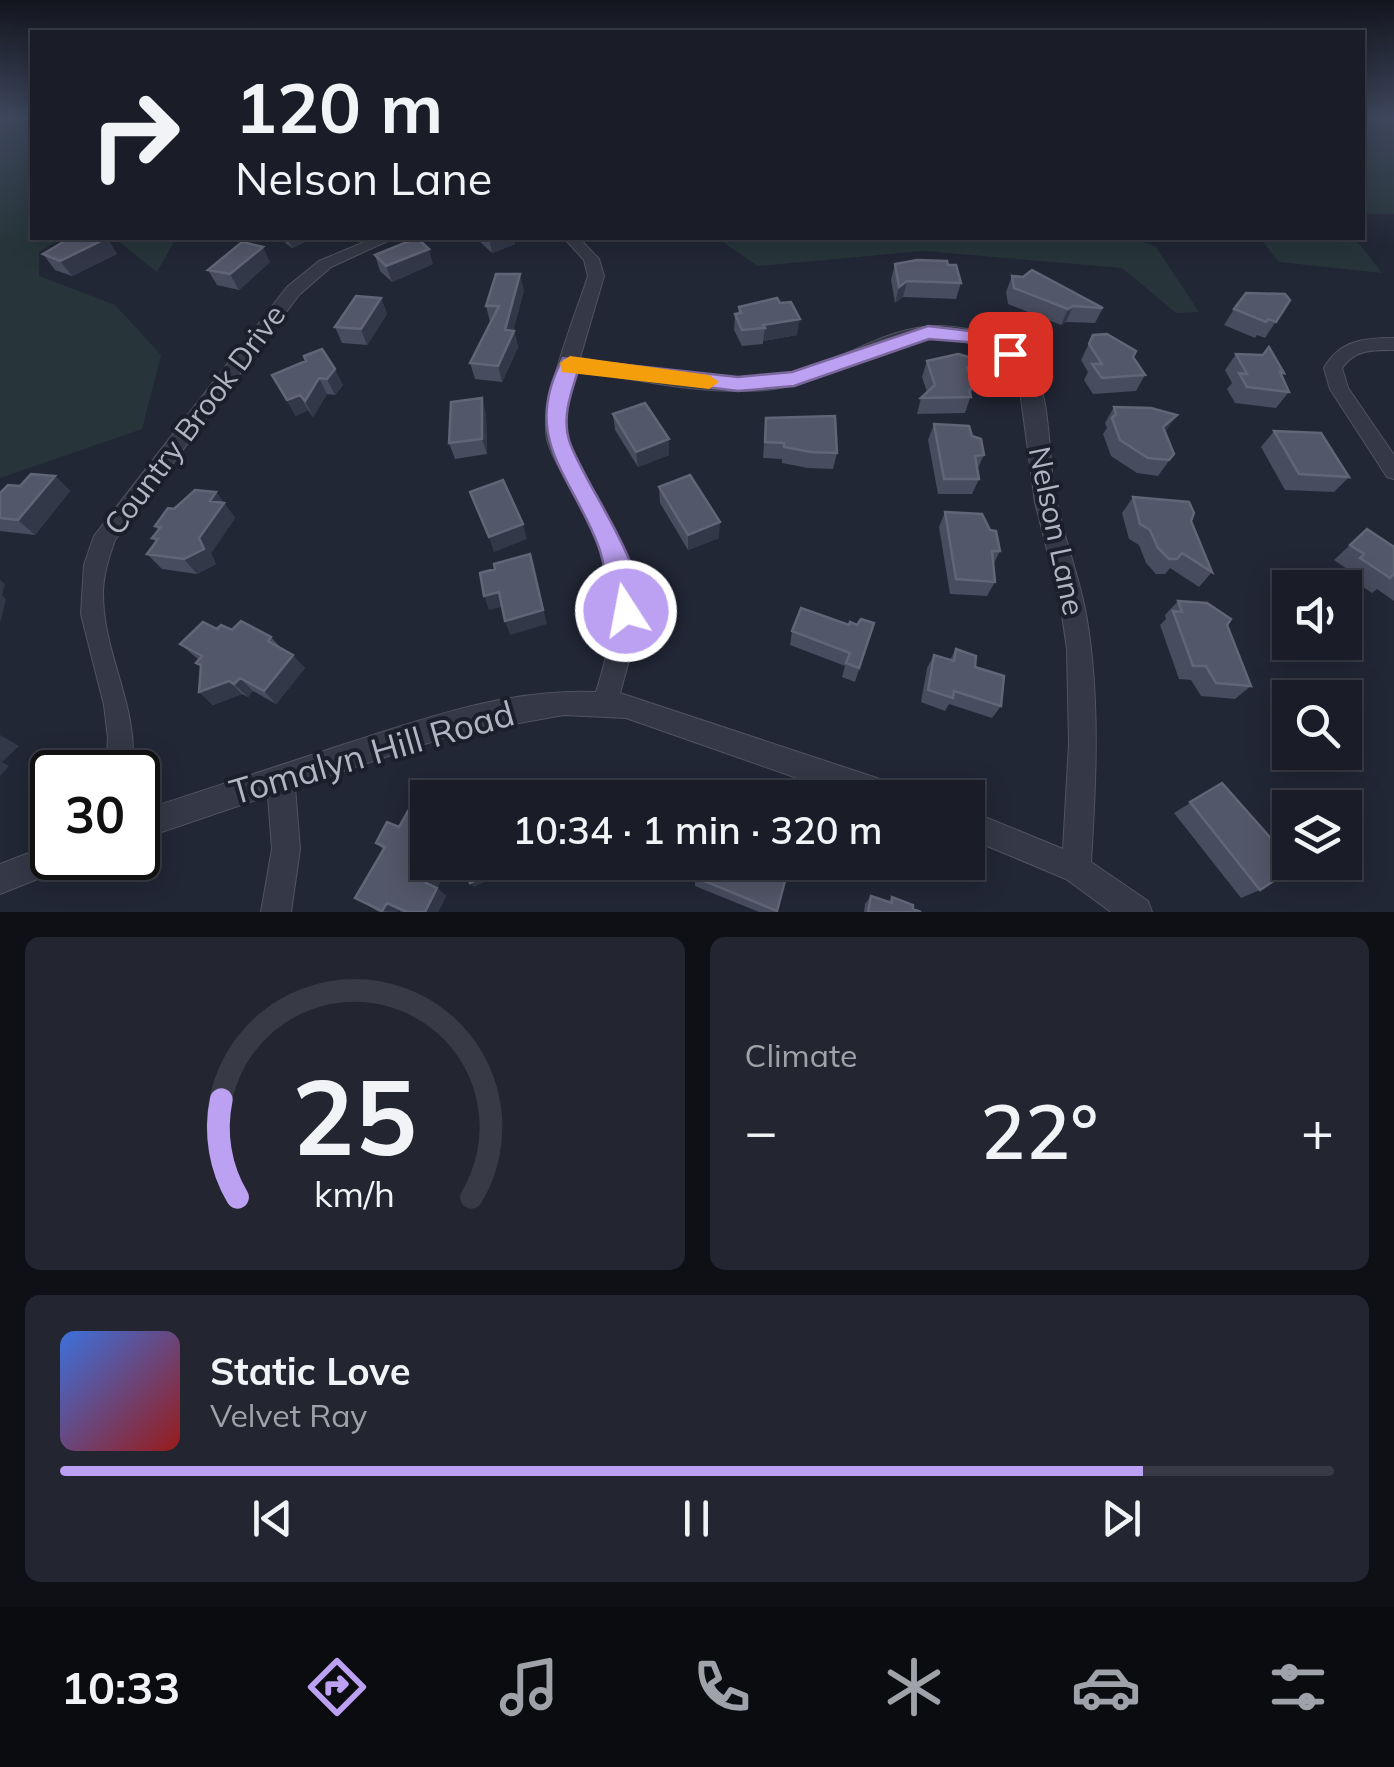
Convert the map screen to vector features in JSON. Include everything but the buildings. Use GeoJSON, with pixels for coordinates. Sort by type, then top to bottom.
{"type":"FeatureCollection","features":[{"type":"Feature","properties":{"kind":"street","name":"Country Brook Drive"},"geometry":{"type":"LineString","coordinates":[[120,750],[122,736],[89,603],[93,569],[106,536],[293,291],[326,264],[381,240]]}},
{"type":"Feature","properties":{"kind":"street"},"geometry":{"type":"LineString","coordinates":[[573,240],[591,259],[596,276],[556,404],[557,438],[610,543],[624,586],[624,637],[605,704]]}},
{"type":"Feature","properties":{"kind":"street","name":"Nelson Lane"},"geometry":{"type":"LineString","coordinates":[[570,363],[704,382],[772,382],[815,373],[909,336],[938,332],[982,340],[1018,361],[1031,387],[1044,490],[1075,619],[1082,786],[1076,869]]}},
{"type":"Feature","properties":{"kind":"street"},"geometry":{"type":"LineString","coordinates":[[1394,344],[1350,349],[1338,356],[1333,368],[1339,390],[1394,472]]}},
{"type":"Feature","properties":{"kind":"street","name":"Tomalyn Hill Road"},"geometry":{"type":"LineString","coordinates":[[160,819],[452,722],[548,704],[626,706],[842,780]]}},
{"type":"Feature","properties":{"kind":"street"},"geometry":{"type":"LineString","coordinates":[[276,912],[286,849],[281,778]]}},
{"type":"Feature","properties":{"kind":"street"},"geometry":{"type":"LineString","coordinates":[[985,831],[1076,869],[1137,912]]}},
{"type":"Feature","properties":{"kind":"street"},"geometry":{"type":"LineString","coordinates":[[0,879],[30,868]]}},
{"type":"Feature","properties":{"kind":"shaded area"},"geometry":{"type":"Polygon","coordinates":[[[0,161],[30,161],[30,240],[59,240],[39,252],[39,276],[115,305],[161,355],[142,429],[0,478],[0,161]]]}},
{"type":"Feature","properties":{"kind":"shaded area"},"geometry":{"type":"Polygon","coordinates":[[[1365,161],[1394,161],[1394,214],[1365,214],[1365,161]]]}},
{"type":"Feature","properties":{"kind":"shaded area"},"geometry":{"type":"Polygon","coordinates":[[[117,240],[175,240],[157,272],[117,240]]]}},
{"type":"Feature","properties":{"kind":"shaded area"},"geometry":{"type":"Polygon","coordinates":[[[719,240],[1140,240],[1156,247],[1199,312],[1176,313],[1122,268],[924,251],[758,266],[719,240]]]}},
{"type":"Feature","properties":{"kind":"shaded area"},"geometry":{"type":"Polygon","coordinates":[[[1262,240],[1357,240],[1382,273],[1279,262],[1262,240]]]}},
{"type":"Feature","properties":{"kind":"slow traffic"},"geometry":{"type":"LineString","coordinates":[[569,367],[570,363],[709,382]]}},
{"type":"Feature","properties":{"kind":"route"},"geometry":{"type":"LineString","coordinates":[[626,611],[618,563],[557,438],[556,404],[570,363],[738,384],[794,379],[928,332],[971,336],[1010,354]]}}]}
